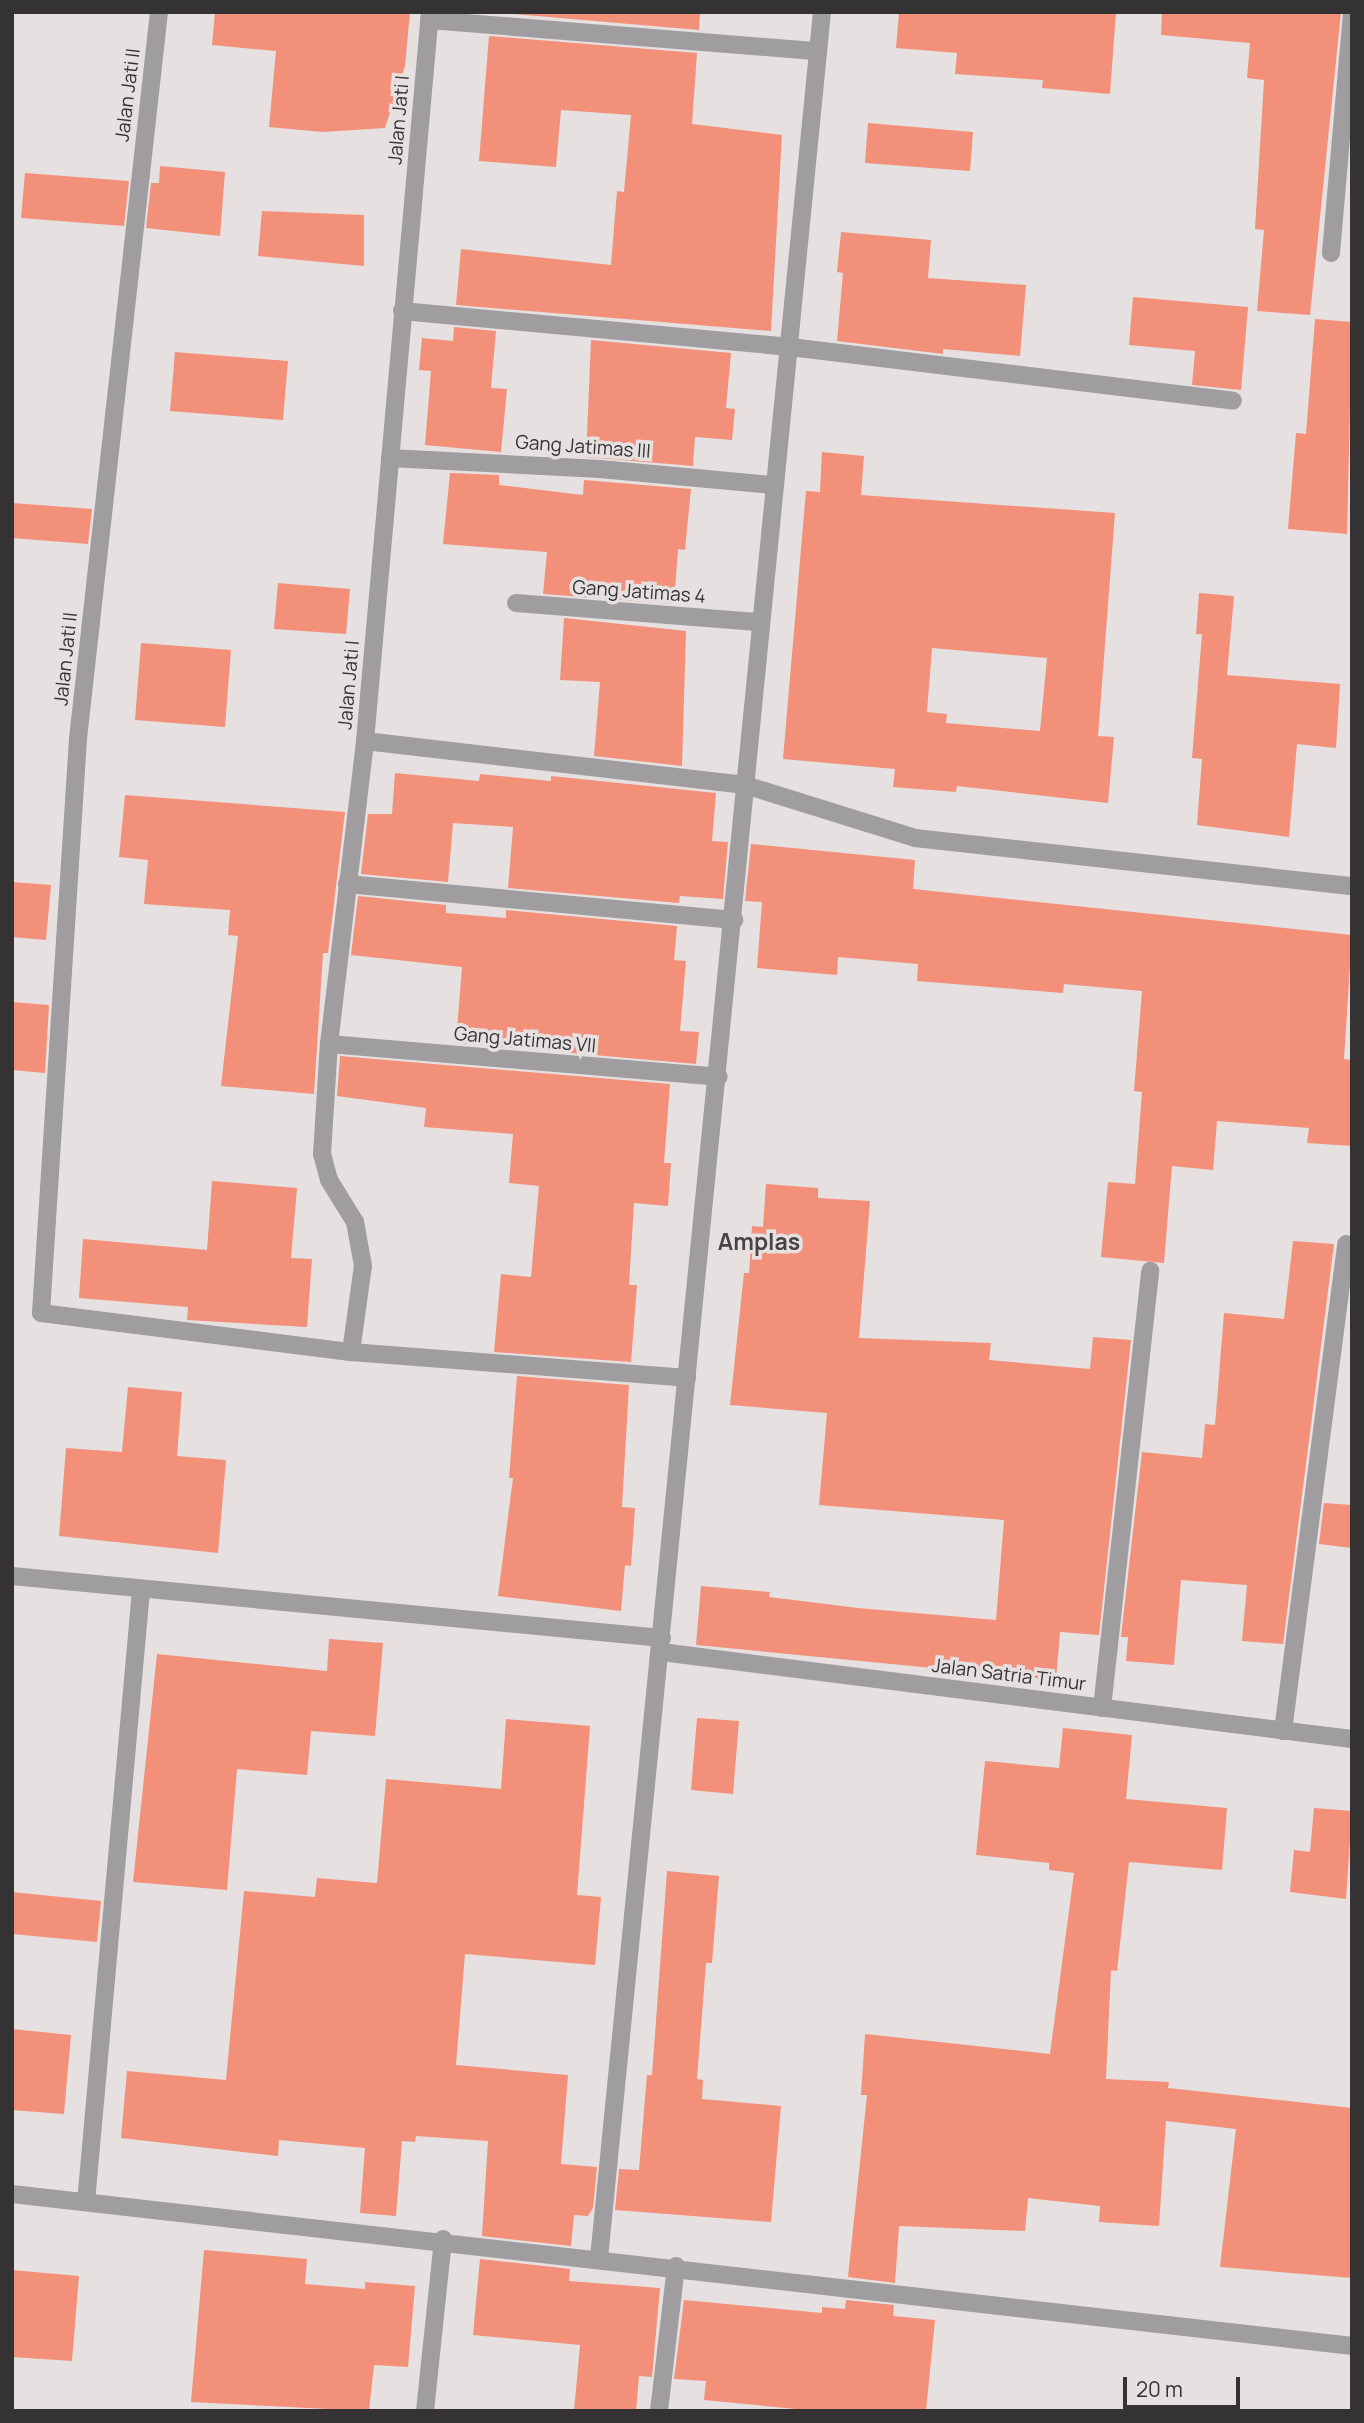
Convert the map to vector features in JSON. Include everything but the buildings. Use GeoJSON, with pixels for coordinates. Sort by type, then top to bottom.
{"type":"FeatureCollection","features":[{"type":"Feature","properties":{"kind":"street","name":"Jalan Jati II"},"geometry":{"type":"LineString","coordinates":[[159,12],[78,739],[41,1313],[351,1352]]}},
{"type":"Feature","properties":{"kind":"street"},"geometry":{"type":"LineString","coordinates":[[599,2258],[622,1991],[662,1645],[734,920],[772,485],[790,347],[822,12]]}},
{"type":"Feature","properties":{"kind":"street"},"geometry":{"type":"LineString","coordinates":[[1331,253],[1352,12]]}},
{"type":"Feature","properties":{"kind":"street"},"geometry":{"type":"LineString","coordinates":[[430,16],[818,51]]}},
{"type":"Feature","properties":{"kind":"street","name":"Jalan Jati I"},"geometry":{"type":"LineString","coordinates":[[351,1352],[363,1266],[355,1222],[328,1180],[322,1154],[329,1044],[365,741],[430,16]]}},
{"type":"Feature","properties":{"kind":"street"},"geometry":{"type":"LineString","coordinates":[[402,311],[790,347],[1233,401]]}},
{"type":"Feature","properties":{"kind":"street","name":"Gang Jatimas III"},"geometry":{"type":"LineString","coordinates":[[390,458],[600,469],[772,485]]}},
{"type":"Feature","properties":{"kind":"street","name":"Gang Jatimas 4"},"geometry":{"type":"LineString","coordinates":[[516,603],[760,622]]}},
{"type":"Feature","properties":{"kind":"street"},"geometry":{"type":"LineString","coordinates":[[365,741],[745,785],[915,838],[1352,886]]}},
{"type":"Feature","properties":{"kind":"street"},"geometry":{"type":"LineString","coordinates":[[347,884],[734,920]]}},
{"type":"Feature","properties":{"kind":"street","name":"Gang Jatimas VII"},"geometry":{"type":"LineString","coordinates":[[329,1044],[719,1077]]}},
{"type":"Feature","properties":{"kind":"street"},"geometry":{"type":"LineString","coordinates":[[1283,1731],[1346,1244]]}},
{"type":"Feature","properties":{"kind":"street"},"geometry":{"type":"LineString","coordinates":[[1102,1708],[1150,1271]]}},
{"type":"Feature","properties":{"kind":"street"},"geometry":{"type":"LineString","coordinates":[[351,1352],[687,1378]]}},
{"type":"Feature","properties":{"kind":"street","name":"Jalan Satria Timur"},"geometry":{"type":"LineString","coordinates":[[12,1576],[662,1645],[1102,1708],[1352,1739]]}},
{"type":"Feature","properties":{"kind":"street"},"geometry":{"type":"LineString","coordinates":[[86,2202],[141,1590]]}},
{"type":"Feature","properties":{"kind":"street"},"geometry":{"type":"LineString","coordinates":[[12,2194],[443,2239],[1352,2346]]}},
{"type":"Feature","properties":{"kind":"street"},"geometry":{"type":"LineString","coordinates":[[425,2411],[443,2239]]}},
{"type":"Feature","properties":{"kind":"street"},"geometry":{"type":"LineString","coordinates":[[659,2411],[676,2266]]}},
{"type":"Feature","properties":{"kind":"district","name":"Amplas"},"geometry":{"type":"Point","coordinates":[759,1241]}}]}
